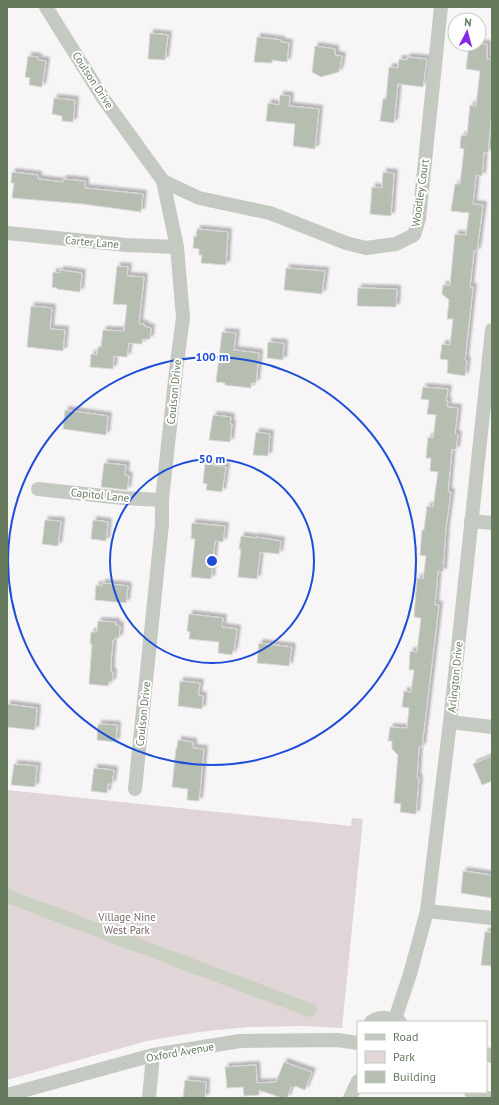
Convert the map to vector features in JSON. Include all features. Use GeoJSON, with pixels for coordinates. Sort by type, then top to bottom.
{"type":"FeatureCollection","features":[{"type":"Feature","properties":{"kind":"street","name":"Coulson Drive"},"geometry":{"type":"LineString","coordinates":[[46,7],[103,98],[163,181],[177,247],[183,318],[162,500],[162,524],[136,789]]}},
{"type":"Feature","properties":{"kind":"street","name":"Woodley Court"},"geometry":{"type":"LineString","coordinates":[[163,181],[199,198],[270,213],[346,243],[366,248],[396,244],[414,234],[419,219],[441,7]]}},
{"type":"Feature","properties":{"kind":"street","name":"Carter Lane"},"geometry":{"type":"LineString","coordinates":[[7,233],[126,245],[177,247]]}},
{"type":"Feature","properties":{"kind":"street","name":"Arlington Drive"},"geometry":{"type":"LineString","coordinates":[[397,1021],[427,911],[450,722],[492,337]]}},
{"type":"Feature","properties":{"kind":"street","name":"Capitol Lane"},"geometry":{"type":"LineString","coordinates":[[38,489],[123,498],[162,500]]}},
{"type":"Feature","properties":{"kind":"street"},"geometry":{"type":"LineString","coordinates":[[471,521],[492,523]]}},
{"type":"Feature","properties":{"kind":"street"},"geometry":{"type":"LineString","coordinates":[[450,722],[492,727]]}},
{"type":"Feature","properties":{"kind":"street"},"geometry":{"type":"LineString","coordinates":[[427,911],[492,918]]}},
{"type":"Feature","properties":{"kind":"street"},"geometry":{"type":"LineString","coordinates":[[374,1021],[388,1017],[397,1021]]}},
{"type":"Feature","properties":{"kind":"street","name":"Oxford Avenue"},"geometry":{"type":"LineString","coordinates":[[7,1095],[153,1055],[240,1041],[337,1040],[357,1043]]}},
{"type":"Feature","properties":{"kind":"street"},"geometry":{"type":"LineString","coordinates":[[149,1098],[153,1055]]}},
{"type":"Feature","properties":{"kind":"street"},"geometry":{"type":"LineString","coordinates":[[350,1098],[357,1084]]}},
{"type":"Feature","properties":{"kind":"street"},"geometry":{"type":"LineString","coordinates":[[474,1093],[488,1098]]}},
{"type":"Feature","properties":{"kind":"green space","name":"Village Nine West Park"},"geometry":{"type":"Polygon","coordinates":[[[7,790],[351,826],[352,818],[363,819],[342,1028],[303,1026],[248,1027],[199,1032],[147,1041],[7,1080],[7,790]]]}},
{"type":"Feature","properties":{"kind":"building"},"geometry":{"type":"Polygon","coordinates":[[[150,33],[168,35],[165,60],[148,59],[150,33]]]}},
{"type":"Feature","properties":{"kind":"building"},"geometry":{"type":"Polygon","coordinates":[[[257,37],[281,40],[281,42],[289,43],[287,62],[272,60],[272,63],[254,62],[257,37]]]}},
{"type":"Feature","properties":{"kind":"building"},"geometry":{"type":"Polygon","coordinates":[[[315,46],[335,49],[335,55],[342,56],[339,72],[321,77],[312,72],[315,46]]]}},
{"type":"Feature","properties":{"kind":"building"},"geometry":{"type":"Polygon","coordinates":[[[468,52],[487,52],[487,59],[492,60],[492,110],[488,153],[484,152],[482,176],[476,175],[473,204],[483,205],[477,251],[474,251],[470,287],[473,287],[465,360],[467,361],[465,376],[447,373],[448,360],[440,359],[442,344],[450,345],[453,319],[447,319],[449,300],[442,294],[443,285],[450,285],[455,234],[466,235],[469,213],[451,211],[455,184],[460,184],[464,149],[460,148],[461,136],[467,135],[470,105],[476,106],[480,71],[466,69],[468,52]]]}},
{"type":"Feature","properties":{"kind":"building"},"geometry":{"type":"Polygon","coordinates":[[[28,56],[38,57],[38,60],[46,61],[42,87],[29,85],[30,78],[25,77],[28,56]]]}},
{"type":"Feature","properties":{"kind":"building"},"geometry":{"type":"Polygon","coordinates":[[[407,57],[427,59],[423,87],[398,84],[394,123],[380,121],[383,99],[386,99],[389,67],[398,68],[399,59],[407,60],[407,57]]]}},
{"type":"Feature","properties":{"kind":"building"},"geometry":{"type":"Polygon","coordinates":[[[280,95],[290,96],[289,106],[319,109],[315,149],[293,146],[295,124],[266,121],[268,103],[279,105],[280,95]]]}},
{"type":"Feature","properties":{"kind":"building"},"geometry":{"type":"Polygon","coordinates":[[[54,98],[75,100],[73,122],[62,121],[62,116],[52,114],[54,98]]]}},
{"type":"Feature","properties":{"kind":"building"},"geometry":{"type":"Polygon","coordinates":[[[12,172],[38,175],[38,179],[63,182],[63,179],[85,181],[85,188],[143,194],[141,212],[83,204],[12,198],[14,183],[11,183],[12,172]]]}},
{"type":"Feature","properties":{"kind":"building"},"geometry":{"type":"Polygon","coordinates":[[[383,172],[394,173],[391,216],[370,214],[372,187],[382,188],[383,172]]]}},
{"type":"Feature","properties":{"kind":"building"},"geometry":{"type":"Polygon","coordinates":[[[197,229],[228,232],[226,265],[201,263],[202,255],[199,255],[199,249],[193,248],[194,236],[196,237],[197,229]]]}},
{"type":"Feature","properties":{"kind":"building"},"geometry":{"type":"Polygon","coordinates":[[[117,266],[128,267],[127,276],[144,277],[139,324],[144,324],[144,326],[151,328],[150,339],[142,339],[142,344],[129,343],[127,357],[114,356],[113,369],[90,367],[91,354],[97,355],[98,347],[101,347],[103,330],[124,331],[127,305],[113,304],[117,266]]]}},
{"type":"Feature","properties":{"kind":"building"},"geometry":{"type":"Polygon","coordinates":[[[286,268],[325,271],[322,294],[284,290],[286,268]]]}},
{"type":"Feature","properties":{"kind":"building"},"geometry":{"type":"Polygon","coordinates":[[[60,270],[82,273],[80,292],[52,287],[53,272],[59,273],[60,270]]]}},
{"type":"Feature","properties":{"kind":"building"},"geometry":{"type":"Polygon","coordinates":[[[358,288],[397,289],[396,307],[357,306],[358,288]]]}},
{"type":"Feature","properties":{"kind":"building"},"geometry":{"type":"Polygon","coordinates":[[[31,306],[52,308],[50,329],[65,330],[63,351],[27,347],[31,306]]]}},
{"type":"Feature","properties":{"kind":"building"},"geometry":{"type":"Polygon","coordinates":[[[222,332],[236,333],[234,350],[259,353],[256,383],[251,383],[251,388],[225,385],[225,383],[216,382],[222,332]]]}},
{"type":"Feature","properties":{"kind":"building"},"geometry":{"type":"Polygon","coordinates":[[[268,342],[284,343],[283,360],[267,358],[268,342]]]}},
{"type":"Feature","properties":{"kind":"building"},"geometry":{"type":"Polygon","coordinates":[[[423,387],[448,389],[446,401],[448,401],[447,407],[458,408],[455,434],[458,435],[456,450],[452,449],[448,492],[451,492],[446,527],[443,572],[438,571],[435,605],[439,605],[422,747],[419,747],[417,778],[419,778],[416,814],[400,812],[401,804],[394,803],[398,755],[392,749],[392,741],[388,741],[390,727],[407,728],[409,708],[402,707],[404,691],[411,692],[414,670],[409,670],[410,651],[417,652],[421,618],[414,617],[417,578],[423,579],[426,556],[420,555],[422,530],[424,530],[427,506],[433,507],[438,472],[430,471],[431,458],[426,458],[428,437],[433,438],[436,415],[427,414],[429,400],[421,399],[423,387]]]}},
{"type":"Feature","properties":{"kind":"building"},"geometry":{"type":"Polygon","coordinates":[[[65,410],[108,416],[106,435],[63,429],[65,410]]]}},
{"type":"Feature","properties":{"kind":"building"},"geometry":{"type":"Polygon","coordinates":[[[213,415],[231,417],[230,424],[232,424],[230,442],[209,440],[213,415]]]}},
{"type":"Feature","properties":{"kind":"building"},"geometry":{"type":"Polygon","coordinates":[[[256,432],[270,434],[268,456],[253,455],[256,432]]]}},
{"type":"Feature","properties":{"kind":"building"},"geometry":{"type":"Polygon","coordinates":[[[104,463],[126,465],[125,475],[129,476],[127,490],[101,487],[104,463]]]}},
{"type":"Feature","properties":{"kind":"building"},"geometry":{"type":"Polygon","coordinates":[[[205,464],[226,467],[222,492],[206,490],[207,484],[203,483],[205,464]]]}},
{"type":"Feature","properties":{"kind":"building"},"geometry":{"type":"Polygon","coordinates":[[[45,520],[61,521],[58,546],[42,544],[45,520]]]}},
{"type":"Feature","properties":{"kind":"building"},"geometry":{"type":"Polygon","coordinates":[[[93,520],[108,522],[106,541],[91,539],[93,520]]]}},
{"type":"Feature","properties":{"kind":"building"},"geometry":{"type":"Polygon","coordinates":[[[192,523],[225,526],[223,542],[215,541],[211,579],[191,577],[195,539],[191,539],[192,523]]]}},
{"type":"Feature","properties":{"kind":"building"},"geometry":{"type":"Polygon","coordinates":[[[241,536],[281,541],[279,554],[260,552],[257,579],[238,577],[241,536]]]}},
{"type":"Feature","properties":{"kind":"building"},"geometry":{"type":"Polygon","coordinates":[[[102,583],[128,586],[126,603],[95,600],[96,585],[102,586],[102,583]]]}},
{"type":"Feature","properties":{"kind":"building"},"geometry":{"type":"Polygon","coordinates":[[[189,614],[223,618],[222,627],[237,629],[234,651],[233,650],[232,655],[218,653],[219,642],[189,639],[190,632],[187,631],[189,614]]]}},
{"type":"Feature","properties":{"kind":"building"},"geometry":{"type":"Polygon","coordinates":[[[98,621],[116,622],[116,625],[120,626],[119,638],[115,638],[113,640],[111,663],[111,672],[113,672],[112,682],[109,682],[108,686],[89,684],[92,644],[90,644],[91,632],[97,632],[98,621]]]}},
{"type":"Feature","properties":{"kind":"building"},"geometry":{"type":"Polygon","coordinates":[[[259,643],[292,647],[289,666],[257,663],[259,643]]]}},
{"type":"Feature","properties":{"kind":"building"},"geometry":{"type":"Polygon","coordinates":[[[180,681],[200,683],[198,695],[203,696],[202,709],[178,706],[180,681]]]}},
{"type":"Feature","properties":{"kind":"building"},"geometry":{"type":"Polygon","coordinates":[[[7,704],[37,708],[35,730],[7,727],[7,704]]]}},
{"type":"Feature","properties":{"kind":"building"},"geometry":{"type":"Polygon","coordinates":[[[98,724],[117,725],[116,742],[97,740],[98,724]]]}},
{"type":"Feature","properties":{"kind":"building"},"geometry":{"type":"Polygon","coordinates":[[[178,740],[193,742],[193,748],[204,749],[199,801],[187,800],[188,789],[172,787],[178,740]]]}},
{"type":"Feature","properties":{"kind":"building"},"geometry":{"type":"Polygon","coordinates":[[[492,756],[492,781],[482,785],[473,764],[492,756]]]}},
{"type":"Feature","properties":{"kind":"building"},"geometry":{"type":"Polygon","coordinates":[[[14,764],[37,766],[35,787],[11,785],[14,764]]]}},
{"type":"Feature","properties":{"kind":"building"},"geometry":{"type":"Polygon","coordinates":[[[94,768],[114,770],[112,784],[108,784],[107,793],[91,791],[94,768]]]}},
{"type":"Feature","properties":{"kind":"building"},"geometry":{"type":"Polygon","coordinates":[[[463,871],[492,875],[492,898],[461,893],[463,871]]]}},
{"type":"Feature","properties":{"kind":"building"},"geometry":{"type":"Polygon","coordinates":[[[485,932],[492,932],[492,966],[481,965],[485,932]]]}},
{"type":"Feature","properties":{"kind":"building"},"geometry":{"type":"Polygon","coordinates":[[[284,1062],[312,1072],[305,1090],[295,1086],[294,1088],[291,1087],[287,1098],[282,1098],[259,1090],[259,1095],[244,1096],[243,1087],[227,1088],[225,1067],[256,1065],[257,1083],[276,1082],[284,1062]]]}},
{"type":"Feature","properties":{"kind":"building"},"geometry":{"type":"Polygon","coordinates":[[[185,1080],[206,1082],[205,1098],[183,1098],[185,1080]]]}},
{"type":"Feature","properties":{"kind":"waterway"},"geometry":{"type":"LineString","coordinates":[[7,896],[310,1010]]}}]}
